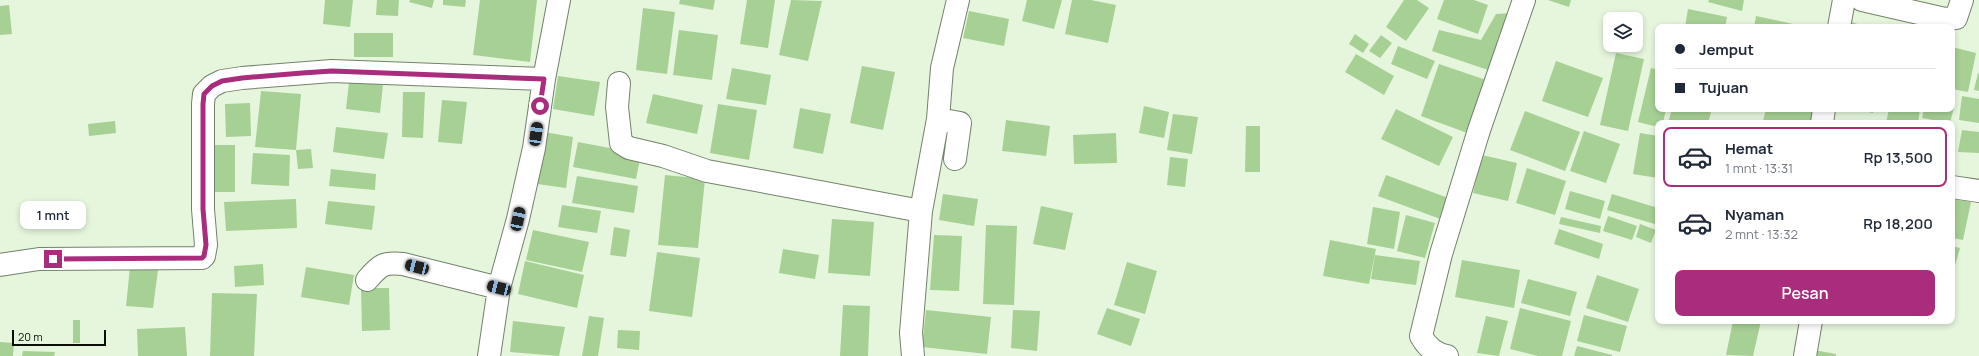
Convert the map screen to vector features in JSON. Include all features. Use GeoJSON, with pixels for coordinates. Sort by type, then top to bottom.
{"type":"FeatureCollection","features":[{"type":"Feature","properties":{"kind":"street"},"geometry":{"type":"LineString","coordinates":[[489,356],[499,288],[518,219],[534,148],[544,79],[560,0]]}},
{"type":"Feature","properties":{"kind":"street"},"geometry":{"type":"LineString","coordinates":[[913,356],[911,333],[921,211],[938,119],[942,68],[958,0]]}},
{"type":"Feature","properties":{"kind":"street"},"geometry":{"type":"LineString","coordinates":[[1448,356],[1442,355],[1427,347],[1421,336],[1441,254],[1479,130],[1524,0]]}},
{"type":"Feature","properties":{"kind":"street"},"geometry":{"type":"LineString","coordinates":[[1840,24],[1844,0]]}},
{"type":"Feature","properties":{"kind":"street"},"geometry":{"type":"LineString","coordinates":[[1862,0],[1945,19],[1956,18],[1962,0]]}},
{"type":"Feature","properties":{"kind":"street"},"geometry":{"type":"LineString","coordinates":[[0,265],[39,259],[202,258],[204,256],[206,245],[203,209],[204,94],[212,86],[222,81],[332,71],[544,79]]}},
{"type":"Feature","properties":{"kind":"street"},"geometry":{"type":"LineString","coordinates":[[619,83],[617,107],[621,143],[629,148],[663,156],[707,171],[921,211]]}},
{"type":"Feature","properties":{"kind":"street"},"geometry":{"type":"LineString","coordinates":[[938,119],[960,123],[956,159]]}},
{"type":"Feature","properties":{"kind":"street"},"geometry":{"type":"LineString","coordinates":[[1955,187],[1979,191]]}},
{"type":"Feature","properties":{"kind":"street"},"geometry":{"type":"LineString","coordinates":[[367,280],[379,266],[391,263],[403,264],[499,288]]}},
{"type":"Feature","properties":{"kind":"street"},"geometry":{"type":"LineString","coordinates":[[1805,356],[1810,324]]}},
{"type":"Feature","properties":{"kind":"building"},"geometry":{"type":"Polygon","coordinates":[[[325,0],[353,0],[350,27],[323,24],[325,0]]]}},
{"type":"Feature","properties":{"kind":"building"},"geometry":{"type":"Polygon","coordinates":[[[377,0],[399,0],[398,16],[376,15],[377,0]]]}},
{"type":"Feature","properties":{"kind":"building"},"geometry":{"type":"Polygon","coordinates":[[[410,0],[434,0],[432,8],[409,2],[410,0]]]}},
{"type":"Feature","properties":{"kind":"building"},"geometry":{"type":"Polygon","coordinates":[[[443,0],[466,0],[465,7],[443,5],[443,0]]]}},
{"type":"Feature","properties":{"kind":"building"},"geometry":{"type":"Polygon","coordinates":[[[480,0],[537,0],[530,62],[473,55],[480,0]]]}},
{"type":"Feature","properties":{"kind":"building"},"geometry":{"type":"Polygon","coordinates":[[[680,0],[715,0],[713,10],[679,4],[680,0]]]}},
{"type":"Feature","properties":{"kind":"building"},"geometry":{"type":"Polygon","coordinates":[[[747,0],[775,0],[768,48],[740,44],[747,0]]]}},
{"type":"Feature","properties":{"kind":"building"},"geometry":{"type":"Polygon","coordinates":[[[791,0],[822,1],[808,61],[779,55],[791,0]]]}},
{"type":"Feature","properties":{"kind":"building"},"geometry":{"type":"Polygon","coordinates":[[[1027,0],[1062,0],[1054,29],[1022,21],[1027,0]]]}},
{"type":"Feature","properties":{"kind":"building"},"geometry":{"type":"Polygon","coordinates":[[[1072,0],[1091,0],[1116,5],[1108,43],[1065,34],[1072,0]]]}},
{"type":"Feature","properties":{"kind":"building"},"geometry":{"type":"Polygon","coordinates":[[[1404,0],[1417,0],[1429,8],[1406,41],[1386,27],[1404,0]]]}},
{"type":"Feature","properties":{"kind":"building"},"geometry":{"type":"Polygon","coordinates":[[[1444,0],[1474,0],[1488,5],[1478,34],[1437,19],[1444,0]]]}},
{"type":"Feature","properties":{"kind":"building"},"geometry":{"type":"Polygon","coordinates":[[[1548,0],[1571,0],[1569,7],[1548,0]]]}},
{"type":"Feature","properties":{"kind":"building"},"geometry":{"type":"Polygon","coordinates":[[[1709,0],[1744,0],[1742,11],[1708,2],[1709,0]]]}},
{"type":"Feature","properties":{"kind":"building"},"geometry":{"type":"Polygon","coordinates":[[[9,5],[12,34],[0,35],[0,6],[9,5]]]}},
{"type":"Feature","properties":{"kind":"building"},"geometry":{"type":"Polygon","coordinates":[[[643,8],[675,12],[667,74],[636,70],[643,8]]]}},
{"type":"Feature","properties":{"kind":"building"},"geometry":{"type":"Polygon","coordinates":[[[1688,9],[1727,17],[1726,24],[1686,24],[1688,9]]]}},
{"type":"Feature","properties":{"kind":"building"},"geometry":{"type":"Polygon","coordinates":[[[969,11],[1009,19],[1004,46],[963,38],[969,11]]]}},
{"type":"Feature","properties":{"kind":"building"},"geometry":{"type":"Polygon","coordinates":[[[1511,13],[1491,71],[1432,51],[1439,30],[1481,40],[1496,14],[1511,13]]]}},
{"type":"Feature","properties":{"kind":"building"},"geometry":{"type":"Polygon","coordinates":[[[1756,16],[1794,24],[1755,24],[1756,16]]]}},
{"type":"Feature","properties":{"kind":"building"},"geometry":{"type":"Polygon","coordinates":[[[1849,21],[1858,24],[1848,24],[1849,21]]]}},
{"type":"Feature","properties":{"kind":"building"},"geometry":{"type":"Polygon","coordinates":[[[679,30],[718,35],[712,80],[673,75],[679,30]]]}},
{"type":"Feature","properties":{"kind":"building"},"geometry":{"type":"Polygon","coordinates":[[[354,33],[393,33],[393,57],[354,57],[354,33]]]}},
{"type":"Feature","properties":{"kind":"building"},"geometry":{"type":"Polygon","coordinates":[[[1355,34],[1369,44],[1363,53],[1349,44],[1355,34]]]}},
{"type":"Feature","properties":{"kind":"building"},"geometry":{"type":"Polygon","coordinates":[[[1381,35],[1392,43],[1380,58],[1369,51],[1381,35]]]}},
{"type":"Feature","properties":{"kind":"building"},"geometry":{"type":"Polygon","coordinates":[[[1398,46],[1435,61],[1427,79],[1391,64],[1398,46]]]}},
{"type":"Feature","properties":{"kind":"building"},"geometry":{"type":"Polygon","coordinates":[[[1955,48],[1976,53],[1968,92],[1955,90],[1955,48]]]}},
{"type":"Feature","properties":{"kind":"building"},"geometry":{"type":"Polygon","coordinates":[[[1616,53],[1644,59],[1628,131],[1600,125],[1616,53]]]}},
{"type":"Feature","properties":{"kind":"building"},"geometry":{"type":"Polygon","coordinates":[[[1356,54],[1394,76],[1384,95],[1345,72],[1356,54]]]}},
{"type":"Feature","properties":{"kind":"building"},"geometry":{"type":"Polygon","coordinates":[[[1556,61],[1603,78],[1588,117],[1542,101],[1556,61]]]}},
{"type":"Feature","properties":{"kind":"building"},"geometry":{"type":"Polygon","coordinates":[[[1439,64],[1489,81],[1470,134],[1421,116],[1439,64]]]}},
{"type":"Feature","properties":{"kind":"building"},"geometry":{"type":"Polygon","coordinates":[[[862,66],[895,72],[883,130],[850,123],[862,66]]]}},
{"type":"Feature","properties":{"kind":"building"},"geometry":{"type":"Polygon","coordinates":[[[732,68],[771,75],[766,105],[726,99],[732,68]]]}},
{"type":"Feature","properties":{"kind":"building"},"geometry":{"type":"Polygon","coordinates":[[[1651,68],[1655,69],[1655,112],[1665,112],[1664,120],[1655,120],[1655,126],[1638,122],[1651,68]]]}},
{"type":"Feature","properties":{"kind":"building"},"geometry":{"type":"Polygon","coordinates":[[[1978,73],[1979,74],[1979,91],[1974,90],[1978,73]]]}},
{"type":"Feature","properties":{"kind":"building"},"geometry":{"type":"Polygon","coordinates":[[[558,76],[600,82],[594,116],[553,109],[558,76]]]}},
{"type":"Feature","properties":{"kind":"building"},"geometry":{"type":"Polygon","coordinates":[[[349,82],[383,85],[380,113],[346,109],[349,82]]]}},
{"type":"Feature","properties":{"kind":"building"},"geometry":{"type":"Polygon","coordinates":[[[261,91],[301,94],[296,150],[255,147],[261,91]]]}},
{"type":"Feature","properties":{"kind":"building"},"geometry":{"type":"Polygon","coordinates":[[[403,92],[425,92],[423,138],[402,137],[403,92]]]}},
{"type":"Feature","properties":{"kind":"building"},"geometry":{"type":"Polygon","coordinates":[[[653,94],[703,105],[697,134],[646,123],[653,94]]]}},
{"type":"Feature","properties":{"kind":"building"},"geometry":{"type":"Polygon","coordinates":[[[1962,96],[1979,99],[1979,123],[1959,120],[1962,96]]]}},
{"type":"Feature","properties":{"kind":"building"},"geometry":{"type":"Polygon","coordinates":[[[442,100],[467,102],[462,144],[438,142],[442,100]]]}},
{"type":"Feature","properties":{"kind":"building"},"geometry":{"type":"Polygon","coordinates":[[[250,103],[251,136],[226,137],[225,104],[250,103]]]}},
{"type":"Feature","properties":{"kind":"building"},"geometry":{"type":"Polygon","coordinates":[[[718,104],[757,110],[749,160],[710,153],[718,104]]]}},
{"type":"Feature","properties":{"kind":"building"},"geometry":{"type":"Polygon","coordinates":[[[1144,106],[1169,112],[1164,138],[1139,133],[1144,106]]]}},
{"type":"Feature","properties":{"kind":"building"},"geometry":{"type":"Polygon","coordinates":[[[800,108],[831,114],[823,154],[793,148],[800,108]]]}},
{"type":"Feature","properties":{"kind":"building"},"geometry":{"type":"Polygon","coordinates":[[[1396,109],[1453,137],[1439,166],[1381,139],[1396,109]]]}},
{"type":"Feature","properties":{"kind":"building"},"geometry":{"type":"Polygon","coordinates":[[[1525,111],[1580,132],[1565,171],[1510,150],[1525,111]]]}},
{"type":"Feature","properties":{"kind":"building"},"geometry":{"type":"Polygon","coordinates":[[[1671,112],[1711,112],[1709,120],[1669,120],[1671,112]]]}},
{"type":"Feature","properties":{"kind":"building"},"geometry":{"type":"Polygon","coordinates":[[[1765,112],[1814,112],[1812,120],[1763,120],[1765,112]]]}},
{"type":"Feature","properties":{"kind":"building"},"geometry":{"type":"Polygon","coordinates":[[[1888,112],[1920,112],[1918,120],[1887,120],[1888,112]]]}},
{"type":"Feature","properties":{"kind":"building"},"geometry":{"type":"Polygon","coordinates":[[[1923,112],[1953,112],[1951,120],[1933,120],[1922,118],[1923,112]]]}},
{"type":"Feature","properties":{"kind":"building"},"geometry":{"type":"Polygon","coordinates":[[[1173,114],[1198,117],[1192,154],[1167,150],[1173,114]]]}},
{"type":"Feature","properties":{"kind":"building"},"geometry":{"type":"Polygon","coordinates":[[[1006,120],[1050,126],[1046,156],[1002,151],[1006,120]]]}},
{"type":"Feature","properties":{"kind":"building"},"geometry":{"type":"Polygon","coordinates":[[[115,121],[116,133],[89,136],[88,124],[115,121]]]}},
{"type":"Feature","properties":{"kind":"building"},"geometry":{"type":"Polygon","coordinates":[[[1246,126],[1260,126],[1260,172],[1245,172],[1246,126]]]}},
{"type":"Feature","properties":{"kind":"building"},"geometry":{"type":"Polygon","coordinates":[[[336,127],[388,133],[384,159],[333,152],[336,127]]]}},
{"type":"Feature","properties":{"kind":"building"},"geometry":{"type":"Polygon","coordinates":[[[1962,130],[1979,132],[1979,153],[1958,152],[1962,130]]]}},
{"type":"Feature","properties":{"kind":"building"},"geometry":{"type":"Polygon","coordinates":[[[1584,131],[1620,144],[1606,183],[1570,171],[1584,131]]]}},
{"type":"Feature","properties":{"kind":"building"},"geometry":{"type":"Polygon","coordinates":[[[544,132],[573,137],[566,188],[537,184],[544,132]]]}},
{"type":"Feature","properties":{"kind":"building"},"geometry":{"type":"Polygon","coordinates":[[[1116,133],[1117,163],[1074,164],[1073,135],[1116,133]]]}},
{"type":"Feature","properties":{"kind":"building"},"geometry":{"type":"Polygon","coordinates":[[[1640,133],[1655,136],[1655,178],[1633,174],[1640,133]]]}},
{"type":"Feature","properties":{"kind":"building"},"geometry":{"type":"Polygon","coordinates":[[[578,142],[641,154],[636,179],[573,167],[578,142]]]}},
{"type":"Feature","properties":{"kind":"building"},"geometry":{"type":"Polygon","coordinates":[[[212,145],[235,145],[235,192],[212,192],[212,145]]]}},
{"type":"Feature","properties":{"kind":"building"},"geometry":{"type":"Polygon","coordinates":[[[311,149],[313,168],[298,169],[296,150],[311,149]]]}},
{"type":"Feature","properties":{"kind":"building"},"geometry":{"type":"Polygon","coordinates":[[[253,153],[290,155],[289,186],[251,184],[253,153]]]}},
{"type":"Feature","properties":{"kind":"building"},"geometry":{"type":"Polygon","coordinates":[[[1482,155],[1517,163],[1508,201],[1473,193],[1482,155]]]}},
{"type":"Feature","properties":{"kind":"building"},"geometry":{"type":"Polygon","coordinates":[[[1170,157],[1188,159],[1185,187],[1167,185],[1170,157]]]}},
{"type":"Feature","properties":{"kind":"building"},"geometry":{"type":"Polygon","coordinates":[[[1527,168],[1566,181],[1555,215],[1516,203],[1527,168]]]}},
{"type":"Feature","properties":{"kind":"building"},"geometry":{"type":"Polygon","coordinates":[[[331,169],[376,174],[375,190],[329,186],[331,169]]]}},
{"type":"Feature","properties":{"kind":"building"},"geometry":{"type":"Polygon","coordinates":[[[665,175],[705,179],[698,248],[658,245],[665,175]]]}},
{"type":"Feature","properties":{"kind":"building"},"geometry":{"type":"Polygon","coordinates":[[[1386,175],[1451,199],[1443,220],[1378,196],[1386,175]]]}},
{"type":"Feature","properties":{"kind":"building"},"geometry":{"type":"Polygon","coordinates":[[[577,176],[638,186],[634,213],[572,203],[577,176]]]}},
{"type":"Feature","properties":{"kind":"building"},"geometry":{"type":"Polygon","coordinates":[[[1570,191],[1605,201],[1600,219],[1565,209],[1570,191]]]}},
{"type":"Feature","properties":{"kind":"building"},"geometry":{"type":"Polygon","coordinates":[[[943,194],[978,199],[974,226],[939,220],[943,194]]]}},
{"type":"Feature","properties":{"kind":"building"},"geometry":{"type":"Polygon","coordinates":[[[1612,194],[1655,207],[1655,224],[1607,210],[1612,194]]]}},
{"type":"Feature","properties":{"kind":"building"},"geometry":{"type":"Polygon","coordinates":[[[296,199],[297,228],[226,231],[224,202],[296,199]]]}},
{"type":"Feature","properties":{"kind":"building"},"geometry":{"type":"Polygon","coordinates":[[[1955,199],[1971,202],[1963,240],[1955,239],[1955,199]]]}},
{"type":"Feature","properties":{"kind":"building"},"geometry":{"type":"Polygon","coordinates":[[[328,201],[375,206],[372,230],[325,224],[328,201]]]}},
{"type":"Feature","properties":{"kind":"building"},"geometry":{"type":"Polygon","coordinates":[[[562,205],[601,211],[597,233],[558,227],[562,205]]]}},
{"type":"Feature","properties":{"kind":"building"},"geometry":{"type":"Polygon","coordinates":[[[1041,206],[1073,213],[1065,250],[1033,244],[1041,206]]]}},
{"type":"Feature","properties":{"kind":"building"},"geometry":{"type":"Polygon","coordinates":[[[1373,207],[1400,212],[1394,249],[1367,244],[1373,207]]]}},
{"type":"Feature","properties":{"kind":"building"},"geometry":{"type":"Polygon","coordinates":[[[1406,215],[1435,223],[1425,258],[1397,251],[1406,215]]]}},
{"type":"Feature","properties":{"kind":"building"},"geometry":{"type":"Polygon","coordinates":[[[1608,216],[1637,226],[1632,240],[1603,231],[1608,216]]]}},
{"type":"Feature","properties":{"kind":"building"},"geometry":{"type":"Polygon","coordinates":[[[1561,217],[1601,226],[1600,233],[1559,224],[1561,217]]]}},
{"type":"Feature","properties":{"kind":"building"},"geometry":{"type":"Polygon","coordinates":[[[832,219],[874,222],[870,276],[828,273],[832,219]]]}},
{"type":"Feature","properties":{"kind":"building"},"geometry":{"type":"Polygon","coordinates":[[[1640,224],[1655,230],[1651,243],[1636,237],[1640,224]]]}},
{"type":"Feature","properties":{"kind":"building"},"geometry":{"type":"Polygon","coordinates":[[[986,225],[1017,226],[1014,305],[983,304],[986,225]]]}},
{"type":"Feature","properties":{"kind":"building"},"geometry":{"type":"Polygon","coordinates":[[[614,227],[630,230],[626,257],[610,255],[614,227]]]}},
{"type":"Feature","properties":{"kind":"building"},"geometry":{"type":"Polygon","coordinates":[[[1559,229],[1603,244],[1599,259],[1554,244],[1559,229]]]}},
{"type":"Feature","properties":{"kind":"building"},"geometry":{"type":"Polygon","coordinates":[[[533,230],[589,242],[582,272],[526,260],[533,230]]]}},
{"type":"Feature","properties":{"kind":"building"},"geometry":{"type":"Polygon","coordinates":[[[934,235],[962,236],[959,291],[930,290],[934,235]]]}},
{"type":"Feature","properties":{"kind":"building"},"geometry":{"type":"Polygon","coordinates":[[[1330,240],[1376,249],[1369,284],[1323,276],[1330,240]]]}},
{"type":"Feature","properties":{"kind":"building"},"geometry":{"type":"Polygon","coordinates":[[[1955,247],[1960,248],[1955,266],[1955,247]]]}},
{"type":"Feature","properties":{"kind":"building"},"geometry":{"type":"Polygon","coordinates":[[[783,249],[819,255],[815,279],[779,273],[783,249]]]}},
{"type":"Feature","properties":{"kind":"building"},"geometry":{"type":"Polygon","coordinates":[[[657,252],[700,258],[692,317],[649,311],[657,252]]]}},
{"type":"Feature","properties":{"kind":"building"},"geometry":{"type":"Polygon","coordinates":[[[1375,255],[1420,261],[1416,285],[1371,279],[1375,255]]]}},
{"type":"Feature","properties":{"kind":"building"},"geometry":{"type":"Polygon","coordinates":[[[1462,260],[1520,270],[1514,308],[1455,297],[1462,260]]]}},
{"type":"Feature","properties":{"kind":"building"},"geometry":{"type":"Polygon","coordinates":[[[525,261],[584,275],[577,308],[518,294],[525,261]]]}},
{"type":"Feature","properties":{"kind":"building"},"geometry":{"type":"Polygon","coordinates":[[[1127,262],[1157,271],[1145,314],[1114,305],[1127,262]]]}},
{"type":"Feature","properties":{"kind":"building"},"geometry":{"type":"Polygon","coordinates":[[[263,264],[264,285],[235,287],[234,266],[263,264]]]}},
{"type":"Feature","properties":{"kind":"building"},"geometry":{"type":"Polygon","coordinates":[[[130,267],[158,270],[153,308],[126,306],[130,267]]]}},
{"type":"Feature","properties":{"kind":"building"},"geometry":{"type":"Polygon","coordinates":[[[306,267],[354,275],[349,305],[301,297],[306,267]]]}},
{"type":"Feature","properties":{"kind":"building"},"geometry":{"type":"Polygon","coordinates":[[[1597,275],[1639,289],[1628,322],[1586,308],[1597,275]]]}},
{"type":"Feature","properties":{"kind":"building"},"geometry":{"type":"Polygon","coordinates":[[[1528,279],[1577,292],[1570,316],[1521,303],[1528,279]]]}},
{"type":"Feature","properties":{"kind":"building"},"geometry":{"type":"Polygon","coordinates":[[[361,288],[389,288],[390,330],[362,331],[361,288]]]}},
{"type":"Feature","properties":{"kind":"building"},"geometry":{"type":"Polygon","coordinates":[[[212,293],[257,294],[254,356],[210,356],[212,293]]]}},
{"type":"Feature","properties":{"kind":"building"},"geometry":{"type":"Polygon","coordinates":[[[843,305],[870,306],[868,356],[840,356],[843,305]]]}},
{"type":"Feature","properties":{"kind":"building"},"geometry":{"type":"Polygon","coordinates":[[[1107,308],[1140,319],[1131,346],[1097,334],[1107,308]]]}},
{"type":"Feature","properties":{"kind":"building"},"geometry":{"type":"Polygon","coordinates":[[[1520,308],[1571,321],[1562,356],[1538,356],[1510,349],[1520,308]]]}},
{"type":"Feature","properties":{"kind":"building"},"geometry":{"type":"Polygon","coordinates":[[[926,310],[991,317],[987,354],[922,347],[926,310]]]}},
{"type":"Feature","properties":{"kind":"building"},"geometry":{"type":"Polygon","coordinates":[[[1013,310],[1040,311],[1037,351],[1011,348],[1013,310]]]}},
{"type":"Feature","properties":{"kind":"building"},"geometry":{"type":"Polygon","coordinates":[[[1584,315],[1627,326],[1620,352],[1577,341],[1584,315]]]}},
{"type":"Feature","properties":{"kind":"building"},"geometry":{"type":"Polygon","coordinates":[[[589,316],[604,318],[598,356],[582,356],[589,316]]]}},
{"type":"Feature","properties":{"kind":"building"},"geometry":{"type":"Polygon","coordinates":[[[1486,316],[1508,321],[1499,356],[1477,353],[1486,316]]]}},
{"type":"Feature","properties":{"kind":"building"},"geometry":{"type":"Polygon","coordinates":[[[73,320],[80,320],[80,343],[73,343],[73,320]]]}},
{"type":"Feature","properties":{"kind":"building"},"geometry":{"type":"Polygon","coordinates":[[[513,321],[565,327],[559,356],[510,352],[513,321]]]}},
{"type":"Feature","properties":{"kind":"building"},"geometry":{"type":"Polygon","coordinates":[[[1732,324],[1760,324],[1753,356],[1726,355],[1732,324]]]}},
{"type":"Feature","properties":{"kind":"building"},"geometry":{"type":"Polygon","coordinates":[[[185,327],[187,356],[138,356],[137,329],[185,327]]]}},
{"type":"Feature","properties":{"kind":"building"},"geometry":{"type":"Polygon","coordinates":[[[618,330],[640,331],[639,350],[617,348],[618,330]]]}},
{"type":"Feature","properties":{"kind":"building"},"geometry":{"type":"Polygon","coordinates":[[[0,342],[14,343],[13,356],[0,356],[0,342]]]}},
{"type":"Feature","properties":{"kind":"building"},"geometry":{"type":"Polygon","coordinates":[[[1577,346],[1612,355],[1612,356],[1574,356],[1577,346]]]}},
{"type":"Feature","properties":{"kind":"building"},"geometry":{"type":"Polygon","coordinates":[[[1814,350],[1836,354],[1836,356],[1812,356],[1814,350]]]}},
{"type":"Feature","properties":{"kind":"building"},"geometry":{"type":"Polygon","coordinates":[[[23,351],[55,352],[54,356],[22,356],[23,351]]]}},
{"type":"Feature","properties":{"kind":"route"},"geometry":{"type":"LineString","coordinates":[[53,259],[202,258],[204,256],[206,245],[203,209],[202,130],[204,94],[212,86],[222,81],[332,71],[544,79],[540,106]]}}]}
